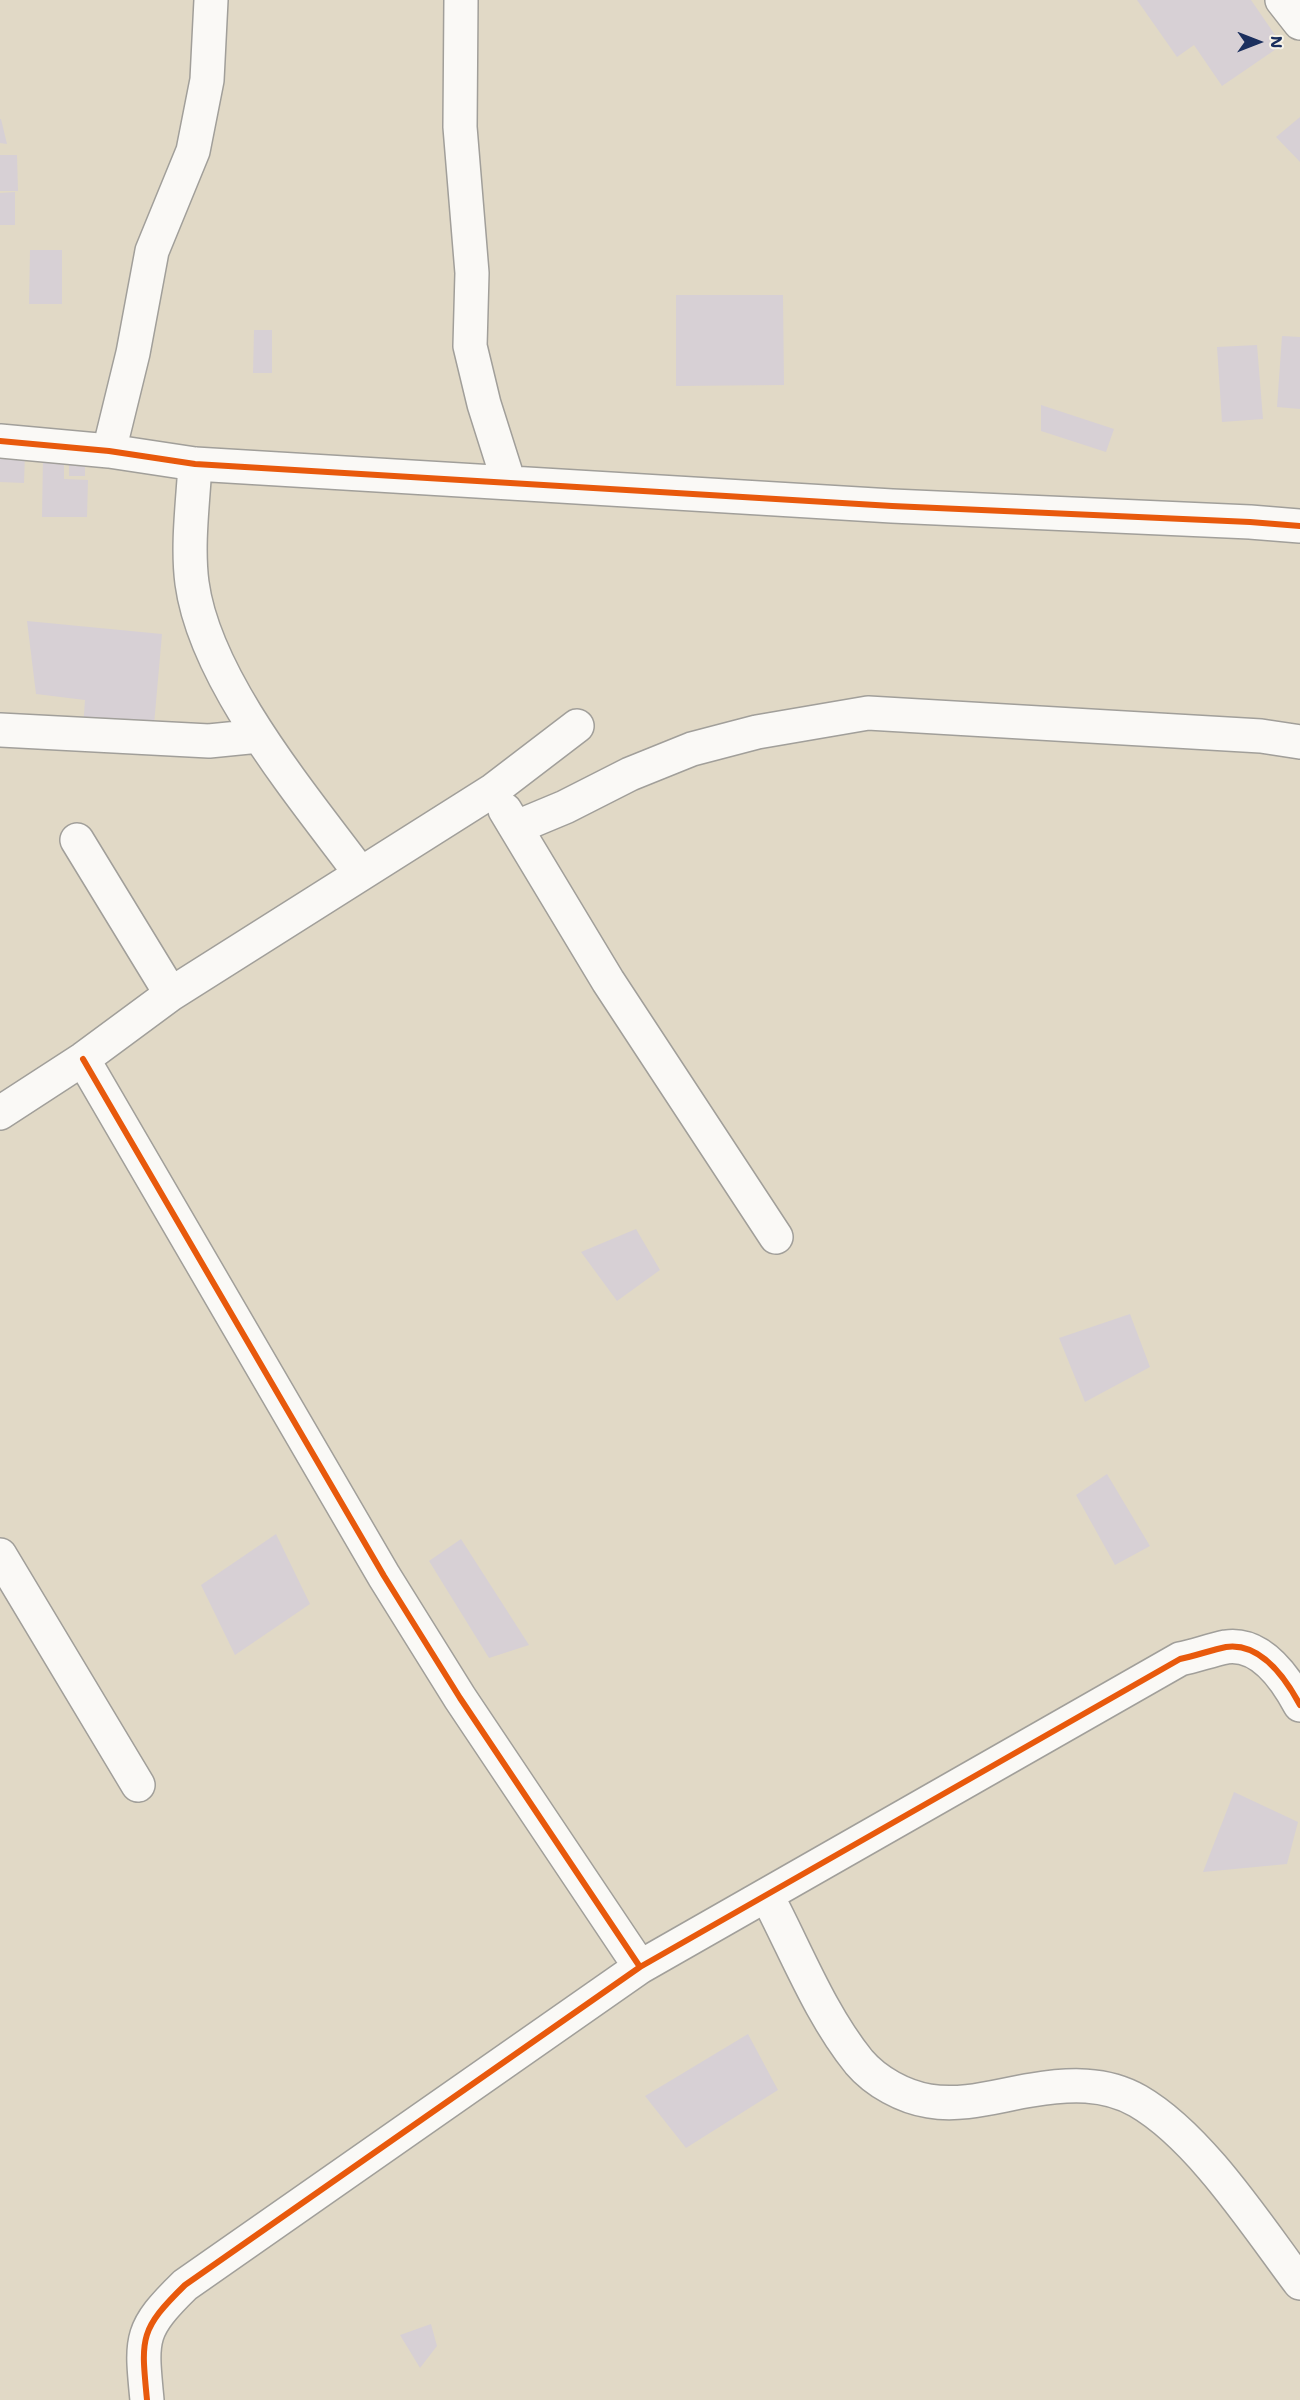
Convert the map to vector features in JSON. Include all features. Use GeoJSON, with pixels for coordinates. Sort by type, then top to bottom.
{"type":"FeatureCollection","features":[{"type":"Feature","properties":{"kind":"street"},"geometry":{"type":"LineString","coordinates":[[109,451],[133,353],[152,251],[194,151],[207,80],[211,0]]}},
{"type":"Feature","properties":{"kind":"street"},"geometry":{"type":"LineString","coordinates":[[461,0],[460,128],[472,273],[470,346],[484,404],[508,483]]}},
{"type":"Feature","properties":{"kind":"street"},"geometry":{"type":"LineString","coordinates":[[1282,0],[1300,22]]}},
{"type":"Feature","properties":{"kind":"street"},"geometry":{"type":"LineString","coordinates":[[0,441],[109,451],[195,464],[892,506],[1300,526]]}},
{"type":"Feature","properties":{"kind":"street"},"geometry":{"type":"LineString","coordinates":[[195,464],[192,583],[207,642],[259,736],[360,873]]}},
{"type":"Feature","properties":{"kind":"street"},"geometry":{"type":"LineString","coordinates":[[517,827],[565,807],[630,774],[692,749],[757,732],[868,713],[1261,736],[1300,742]]}},
{"type":"Feature","properties":{"kind":"street"},"geometry":{"type":"LineString","coordinates":[[0,1113],[82,1059],[171,994],[492,791],[577,726]]}},
{"type":"Feature","properties":{"kind":"street"},"geometry":{"type":"LineString","coordinates":[[0,730],[209,741],[259,736]]}},
{"type":"Feature","properties":{"kind":"street"},"geometry":{"type":"LineString","coordinates":[[492,791],[517,827],[608,981],[776,1237]]}},
{"type":"Feature","properties":{"kind":"street"},"geometry":{"type":"LineString","coordinates":[[77,840],[171,994]]}},
{"type":"Feature","properties":{"kind":"street"},"geometry":{"type":"LineString","coordinates":[[82,1059],[384,1576],[460,1698],[640,1967]]}},
{"type":"Feature","properties":{"kind":"street"},"geometry":{"type":"LineString","coordinates":[[0,1555],[138,1785]]}},
{"type":"Feature","properties":{"kind":"street"},"geometry":{"type":"LineString","coordinates":[[147,2400],[144,2363],[146,2333],[158,2311],[185,2285],[640,1967],[1180,1659],[1228,1647],[1251,1650],[1272,1664],[1300,1706]]}},
{"type":"Feature","properties":{"kind":"street"},"geometry":{"type":"LineString","coordinates":[[767,1896],[834,2027],[861,2064],[893,2089],[930,2101],[976,2101],[1063,2085],[1099,2086],[1137,2101],[1170,2124],[1211,2167],[1300,2283]]}},
{"type":"Feature","properties":{"kind":"building"},"geometry":{"type":"Polygon","coordinates":[[[1137,0],[1251,0],[1282,45],[1222,86],[1194,45],[1177,57],[1137,0]]]}},
{"type":"Feature","properties":{"kind":"building"},"geometry":{"type":"Polygon","coordinates":[[[1300,117],[1300,162],[1276,137],[1300,117]]]}},
{"type":"Feature","properties":{"kind":"building"},"geometry":{"type":"Polygon","coordinates":[[[1,119],[7,144],[0,143],[1,119]]]}},
{"type":"Feature","properties":{"kind":"building"},"geometry":{"type":"Polygon","coordinates":[[[0,155],[17,155],[18,191],[0,191],[0,155]]]}},
{"type":"Feature","properties":{"kind":"building"},"geometry":{"type":"Polygon","coordinates":[[[15,192],[15,225],[0,225],[0,193],[15,192]]]}},
{"type":"Feature","properties":{"kind":"building"},"geometry":{"type":"Polygon","coordinates":[[[30,250],[62,250],[62,304],[29,304],[30,250]]]}},
{"type":"Feature","properties":{"kind":"building"},"geometry":{"type":"Polygon","coordinates":[[[676,295],[783,295],[784,385],[676,386],[676,295]]]}},
{"type":"Feature","properties":{"kind":"building"},"geometry":{"type":"Polygon","coordinates":[[[254,330],[272,330],[272,373],[253,373],[254,330]]]}},
{"type":"Feature","properties":{"kind":"building"},"geometry":{"type":"Polygon","coordinates":[[[1282,336],[1300,337],[1300,409],[1277,407],[1282,336]]]}},
{"type":"Feature","properties":{"kind":"building"},"geometry":{"type":"Polygon","coordinates":[[[1257,345],[1263,419],[1222,422],[1217,347],[1257,345]]]}},
{"type":"Feature","properties":{"kind":"building"},"geometry":{"type":"Polygon","coordinates":[[[1041,405],[1114,429],[1106,452],[1041,431],[1041,405]]]}},
{"type":"Feature","properties":{"kind":"building"},"geometry":{"type":"Polygon","coordinates":[[[0,451],[25,453],[24,483],[0,482],[0,451]]]}},
{"type":"Feature","properties":{"kind":"building"},"geometry":{"type":"Polygon","coordinates":[[[43,457],[64,457],[64,479],[88,480],[87,517],[42,517],[43,457]]]}},
{"type":"Feature","properties":{"kind":"building"},"geometry":{"type":"Polygon","coordinates":[[[69,458],[85,458],[85,476],[69,476],[69,458]]]}},
{"type":"Feature","properties":{"kind":"building"},"geometry":{"type":"Polygon","coordinates":[[[27,621],[162,634],[153,736],[83,728],[85,700],[36,694],[27,621]]]}},
{"type":"Feature","properties":{"kind":"building"},"geometry":{"type":"Polygon","coordinates":[[[636,1229],[660,1270],[617,1301],[581,1252],[636,1229]]]}},
{"type":"Feature","properties":{"kind":"building"},"geometry":{"type":"Polygon","coordinates":[[[1130,1314],[1150,1367],[1085,1402],[1059,1338],[1130,1314]]]}},
{"type":"Feature","properties":{"kind":"building"},"geometry":{"type":"Polygon","coordinates":[[[1107,1474],[1150,1546],[1115,1565],[1076,1495],[1107,1474]]]}},
{"type":"Feature","properties":{"kind":"building"},"geometry":{"type":"Polygon","coordinates":[[[276,1534],[310,1604],[235,1655],[201,1585],[276,1534]]]}},
{"type":"Feature","properties":{"kind":"building"},"geometry":{"type":"Polygon","coordinates":[[[461,1539],[529,1645],[489,1658],[429,1561],[461,1539]]]}},
{"type":"Feature","properties":{"kind":"building"},"geometry":{"type":"Polygon","coordinates":[[[1234,1792],[1298,1822],[1287,1864],[1203,1872],[1234,1792]]]}},
{"type":"Feature","properties":{"kind":"building"},"geometry":{"type":"Polygon","coordinates":[[[748,2034],[778,2090],[686,2148],[645,2096],[748,2034]]]}},
{"type":"Feature","properties":{"kind":"building"},"geometry":{"type":"Polygon","coordinates":[[[431,2324],[437,2346],[420,2368],[400,2335],[431,2324]]]}},
{"type":"Feature","properties":{"kind":"cycle path"},"geometry":{"type":"LineString","coordinates":[[0,441],[109,451],[195,464],[892,506],[1300,526]]}},
{"type":"Feature","properties":{"kind":"cycle path"},"geometry":{"type":"LineString","coordinates":[[83,1059],[384,1576],[460,1698],[640,1967]]}},
{"type":"Feature","properties":{"kind":"cycle path"},"geometry":{"type":"LineString","coordinates":[[147,2400],[144,2362],[146,2336],[159,2313],[185,2285],[640,1967],[1180,1659],[1226,1647],[1250,1650],[1271,1664],[1300,1705]]}}]}
